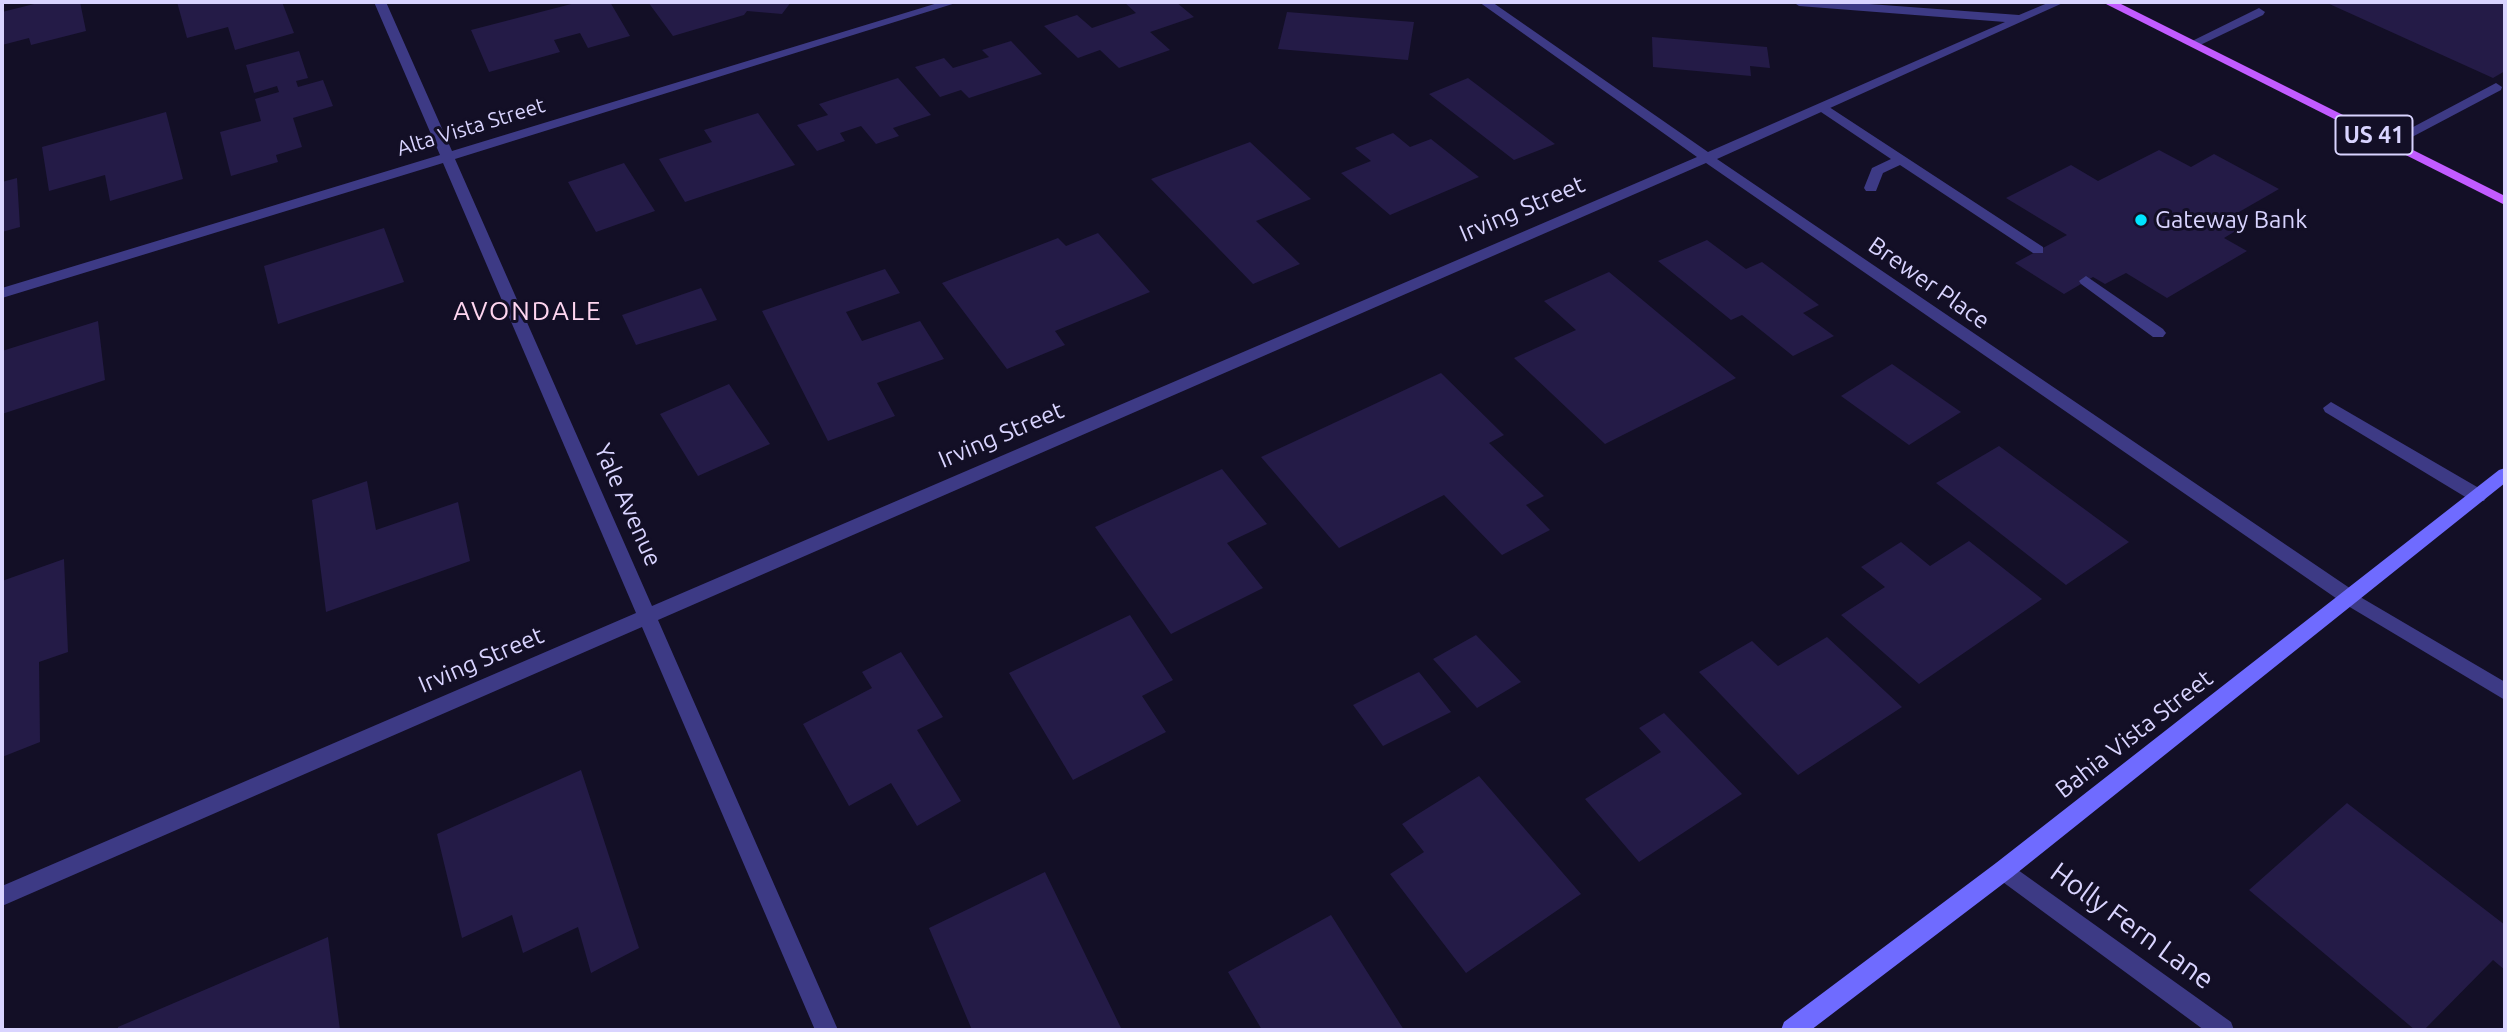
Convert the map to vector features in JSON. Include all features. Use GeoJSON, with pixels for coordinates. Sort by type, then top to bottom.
{"type":"FeatureCollection","features":[{"type":"Feature","properties":{"kind":"main road","name":"US 41"},"geometry":{"type":"LineString","coordinates":[[2108,2],[2505,201]]}},
{"type":"Feature","properties":{"kind":"street","name":"Yale Avenue"},"geometry":{"type":"LineString","coordinates":[[380,2],[827,1030]]}},
{"type":"Feature","properties":{"kind":"street","name":"Alta Vista Street"},"geometry":{"type":"LineString","coordinates":[[2,293],[953,2]]}},
{"type":"Feature","properties":{"kind":"street","name":"Brewer Place"},"geometry":{"type":"LineString","coordinates":[[1485,2],[1707,158],[2350,598],[2505,692]]}},
{"type":"Feature","properties":{"kind":"street"},"geometry":{"type":"LineString","coordinates":[[1799,2],[2021,19]]}},
{"type":"Feature","properties":{"kind":"street","name":"Irving Street"},"geometry":{"type":"LineString","coordinates":[[2,896],[1707,158],[2059,2]]}},
{"type":"Feature","properties":{"kind":"street"},"geometry":{"type":"LineString","coordinates":[[2192,44],[2259,12]]}},
{"type":"Feature","properties":{"kind":"street"},"geometry":{"type":"LineString","coordinates":[[2390,144],[2496,87]]}},
{"type":"Feature","properties":{"kind":"street"},"geometry":{"type":"LineString","coordinates":[[1823,107],[2038,250]]}},
{"type":"Feature","properties":{"kind":"street"},"geometry":{"type":"LineString","coordinates":[[1871,188],[1877,171],[1901,159]]}},
{"type":"Feature","properties":{"kind":"street"},"geometry":{"type":"LineString","coordinates":[[2086,281],[2158,333]]}},
{"type":"Feature","properties":{"kind":"street"},"geometry":{"type":"LineString","coordinates":[[2331,408],[2478,495]]}},
{"type":"Feature","properties":{"kind":"street","name":"Bahia Vista Street"},"geometry":{"type":"LineString","coordinates":[[1792,1030],[2004,870],[2505,474]]}},
{"type":"Feature","properties":{"kind":"street","name":"Holly Fern Lane"},"geometry":{"type":"LineString","coordinates":[[2004,870],[2223,1030]]}},
{"type":"Feature","properties":{"kind":"building"},"geometry":{"type":"Polygon","coordinates":[[[42,2],[80,2],[86,31],[31,45],[29,38],[2,45],[2,12],[42,2]]]}},
{"type":"Feature","properties":{"kind":"building"},"geometry":{"type":"Polygon","coordinates":[[[177,2],[282,2],[294,33],[235,50],[228,27],[187,38],[177,2]]]}},
{"type":"Feature","properties":{"kind":"building"},"geometry":{"type":"Polygon","coordinates":[[[579,2],[610,2],[630,36],[588,48],[580,33],[554,40],[560,52],[489,72],[471,30],[579,2]]]}},
{"type":"Feature","properties":{"kind":"building"},"geometry":{"type":"Polygon","coordinates":[[[648,2],[791,2],[782,14],[747,11],[744,15],[673,36],[648,2]]]}},
{"type":"Feature","properties":{"kind":"building"},"geometry":{"type":"Polygon","coordinates":[[[1124,2],[1176,2],[1194,17],[1150,32],[1170,50],[1119,68],[1100,50],[1078,58],[1044,26],[1077,15],[1092,28],[1136,13],[1124,2]]]}},
{"type":"Feature","properties":{"kind":"building"},"geometry":{"type":"Polygon","coordinates":[[[2325,2],[2497,2],[2505,5],[2505,71],[2493,78],[2325,2]]]}},
{"type":"Feature","properties":{"kind":"building"},"geometry":{"type":"Polygon","coordinates":[[[1287,12],[1414,22],[1408,60],[1278,49],[1287,12]]]}},
{"type":"Feature","properties":{"kind":"building"},"geometry":{"type":"Polygon","coordinates":[[[1652,37],[1767,47],[1770,68],[1750,66],[1751,76],[1653,67],[1652,37]]]}},
{"type":"Feature","properties":{"kind":"building"},"geometry":{"type":"Polygon","coordinates":[[[1011,41],[1042,74],[969,98],[961,90],[940,97],[915,67],[944,58],[953,68],[989,57],[982,50],[1011,41]]]}},
{"type":"Feature","properties":{"kind":"building"},"geometry":{"type":"Polygon","coordinates":[[[299,51],[308,78],[296,81],[298,87],[323,80],[333,106],[293,118],[302,147],[276,155],[278,162],[231,176],[220,132],[261,121],[255,99],[279,92],[277,86],[254,93],[246,65],[299,51]]]}},
{"type":"Feature","properties":{"kind":"building"},"geometry":{"type":"Polygon","coordinates":[[[898,78],[931,115],[893,128],[899,136],[876,144],[861,126],[840,133],[845,141],[817,151],[797,125],[828,115],[819,104],[898,78]]]}},
{"type":"Feature","properties":{"kind":"building"},"geometry":{"type":"Polygon","coordinates":[[[1468,78],[1555,144],[1514,160],[1429,94],[1468,78]]]}},
{"type":"Feature","properties":{"kind":"building"},"geometry":{"type":"Polygon","coordinates":[[[166,112],[183,179],[110,201],[105,175],[49,191],[42,147],[166,112]]]}},
{"type":"Feature","properties":{"kind":"building"},"geometry":{"type":"Polygon","coordinates":[[[758,113],[795,165],[685,202],[659,159],[712,142],[704,130],[758,113]]]}},
{"type":"Feature","properties":{"kind":"building"},"geometry":{"type":"Polygon","coordinates":[[[1393,133],[1410,147],[1431,139],[1479,177],[1390,215],[1341,173],[1371,161],[1355,148],[1393,133]]]}},
{"type":"Feature","properties":{"kind":"building"},"geometry":{"type":"Polygon","coordinates":[[[1250,142],[1311,199],[1256,221],[1300,264],[1253,284],[1151,179],[1250,142]]]}},
{"type":"Feature","properties":{"kind":"building","name":"Gateway Bank"},"geometry":{"type":"Polygon","coordinates":[[[2159,150],[2191,167],[2214,154],[2279,189],[2232,216],[2247,224],[2224,238],[2247,251],[2167,298],[2126,273],[2105,284],[2093,277],[2064,294],[2015,263],[2067,235],[2006,198],[2071,165],[2098,181],[2159,150]]]}},
{"type":"Feature","properties":{"kind":"building"},"geometry":{"type":"Polygon","coordinates":[[[624,163],[655,211],[596,232],[568,182],[624,163]]]}},
{"type":"Feature","properties":{"kind":"building"},"geometry":{"type":"Polygon","coordinates":[[[17,178],[20,227],[2,232],[2,182],[17,178]]]}},
{"type":"Feature","properties":{"kind":"building"},"geometry":{"type":"Polygon","coordinates":[[[384,228],[404,282],[278,324],[264,266],[384,228]]]}},
{"type":"Feature","properties":{"kind":"building"},"geometry":{"type":"Polygon","coordinates":[[[1098,233],[1150,292],[1055,331],[1065,345],[1007,369],[942,283],[1058,238],[1066,246],[1098,233]]]}},
{"type":"Feature","properties":{"kind":"building"},"geometry":{"type":"Polygon","coordinates":[[[1707,240],[1746,269],[1762,262],[1819,305],[1803,313],[1834,336],[1793,356],[1742,315],[1731,320],[1658,261],[1707,240]]]}},
{"type":"Feature","properties":{"kind":"building"},"geometry":{"type":"Polygon","coordinates":[[[885,269],[900,293],[846,312],[862,341],[920,321],[944,359],[877,383],[895,416],[828,441],[762,311],[885,269]]]}},
{"type":"Feature","properties":{"kind":"building"},"geometry":{"type":"Polygon","coordinates":[[[1609,272],[1736,378],[1605,444],[1514,358],[1576,330],[1544,301],[1609,272]]]}},
{"type":"Feature","properties":{"kind":"building"},"geometry":{"type":"Polygon","coordinates":[[[701,288],[717,320],[636,345],[622,315],[701,288]]]}},
{"type":"Feature","properties":{"kind":"building"},"geometry":{"type":"Polygon","coordinates":[[[98,321],[105,380],[2,414],[2,351],[98,321]]]}},
{"type":"Feature","properties":{"kind":"building"},"geometry":{"type":"Polygon","coordinates":[[[1892,364],[1961,412],[1909,445],[1841,396],[1892,364]]]}},
{"type":"Feature","properties":{"kind":"building"},"geometry":{"type":"Polygon","coordinates":[[[1441,373],[1504,435],[1489,443],[1544,496],[1526,505],[1550,530],[1502,555],[1444,495],[1339,548],[1261,457],[1441,373]]]}},
{"type":"Feature","properties":{"kind":"building"},"geometry":{"type":"Polygon","coordinates":[[[729,384],[770,444],[698,476],[660,414],[729,384]]]}},
{"type":"Feature","properties":{"kind":"building"},"geometry":{"type":"Polygon","coordinates":[[[1999,446],[2129,542],[2066,585],[1936,483],[1999,446]]]}},
{"type":"Feature","properties":{"kind":"building"},"geometry":{"type":"Polygon","coordinates":[[[1222,469],[1267,524],[1227,543],[1263,588],[1171,634],[1095,527],[1222,469]]]}},
{"type":"Feature","properties":{"kind":"building"},"geometry":{"type":"Polygon","coordinates":[[[367,481],[376,530],[458,502],[470,561],[326,612],[312,500],[367,481]]]}},
{"type":"Feature","properties":{"kind":"building"},"geometry":{"type":"Polygon","coordinates":[[[1969,541],[2042,599],[1919,684],[1841,615],[1885,587],[1861,567],[1901,542],[1930,566],[1969,541]]]}},
{"type":"Feature","properties":{"kind":"building"},"geometry":{"type":"Polygon","coordinates":[[[64,559],[68,652],[39,662],[40,742],[2,757],[2,581],[64,559]]]}},
{"type":"Feature","properties":{"kind":"building"},"geometry":{"type":"Polygon","coordinates":[[[1130,615],[1173,680],[1142,696],[1166,732],[1073,780],[1009,673],[1130,615]]]}},
{"type":"Feature","properties":{"kind":"building"},"geometry":{"type":"Polygon","coordinates":[[[1476,635],[1521,682],[1477,708],[1433,659],[1476,635]]]}},
{"type":"Feature","properties":{"kind":"building"},"geometry":{"type":"Polygon","coordinates":[[[1827,637],[1902,707],[1798,775],[1699,672],[1752,641],[1778,666],[1827,637]]]}},
{"type":"Feature","properties":{"kind":"building"},"geometry":{"type":"Polygon","coordinates":[[[901,652],[943,717],[917,730],[961,801],[917,826],[891,783],[849,806],[803,724],[872,688],[862,672],[901,652]]]}},
{"type":"Feature","properties":{"kind":"building"},"geometry":{"type":"Polygon","coordinates":[[[1419,672],[1451,712],[1383,746],[1353,705],[1419,672]]]}},
{"type":"Feature","properties":{"kind":"building"},"geometry":{"type":"Polygon","coordinates":[[[1664,713],[1742,794],[1639,862],[1585,799],[1661,752],[1639,728],[1664,713]]]}},
{"type":"Feature","properties":{"kind":"building"},"geometry":{"type":"Polygon","coordinates":[[[581,770],[639,948],[591,973],[578,927],[523,953],[512,915],[462,938],[437,834],[581,770]]]}},
{"type":"Feature","properties":{"kind":"building"},"geometry":{"type":"Polygon","coordinates":[[[1479,776],[1581,894],[1466,973],[1390,874],[1424,852],[1402,824],[1479,776]]]}},
{"type":"Feature","properties":{"kind":"building"},"geometry":{"type":"Polygon","coordinates":[[[2347,803],[2505,925],[2505,970],[2493,960],[2424,1030],[2415,1030],[2249,890],[2347,803]]]}},
{"type":"Feature","properties":{"kind":"building"},"geometry":{"type":"Polygon","coordinates":[[[1045,872],[1122,1030],[972,1030],[929,928],[1045,872]]]}},
{"type":"Feature","properties":{"kind":"building"},"geometry":{"type":"Polygon","coordinates":[[[1331,915],[1404,1030],[1262,1030],[1228,972],[1331,915]]]}},
{"type":"Feature","properties":{"kind":"building"},"geometry":{"type":"Polygon","coordinates":[[[328,937],[340,1030],[118,1030],[118,1027],[328,937]]]}},
{"type":"Feature","properties":{"kind":"place","name":"Gateway Bank"},"geometry":{"type":"Point","coordinates":[2141,220]}},
{"type":"Feature","properties":{"kind":"district","name":"AVONDALE"},"geometry":{"type":"Point","coordinates":[528,311]}}]}
